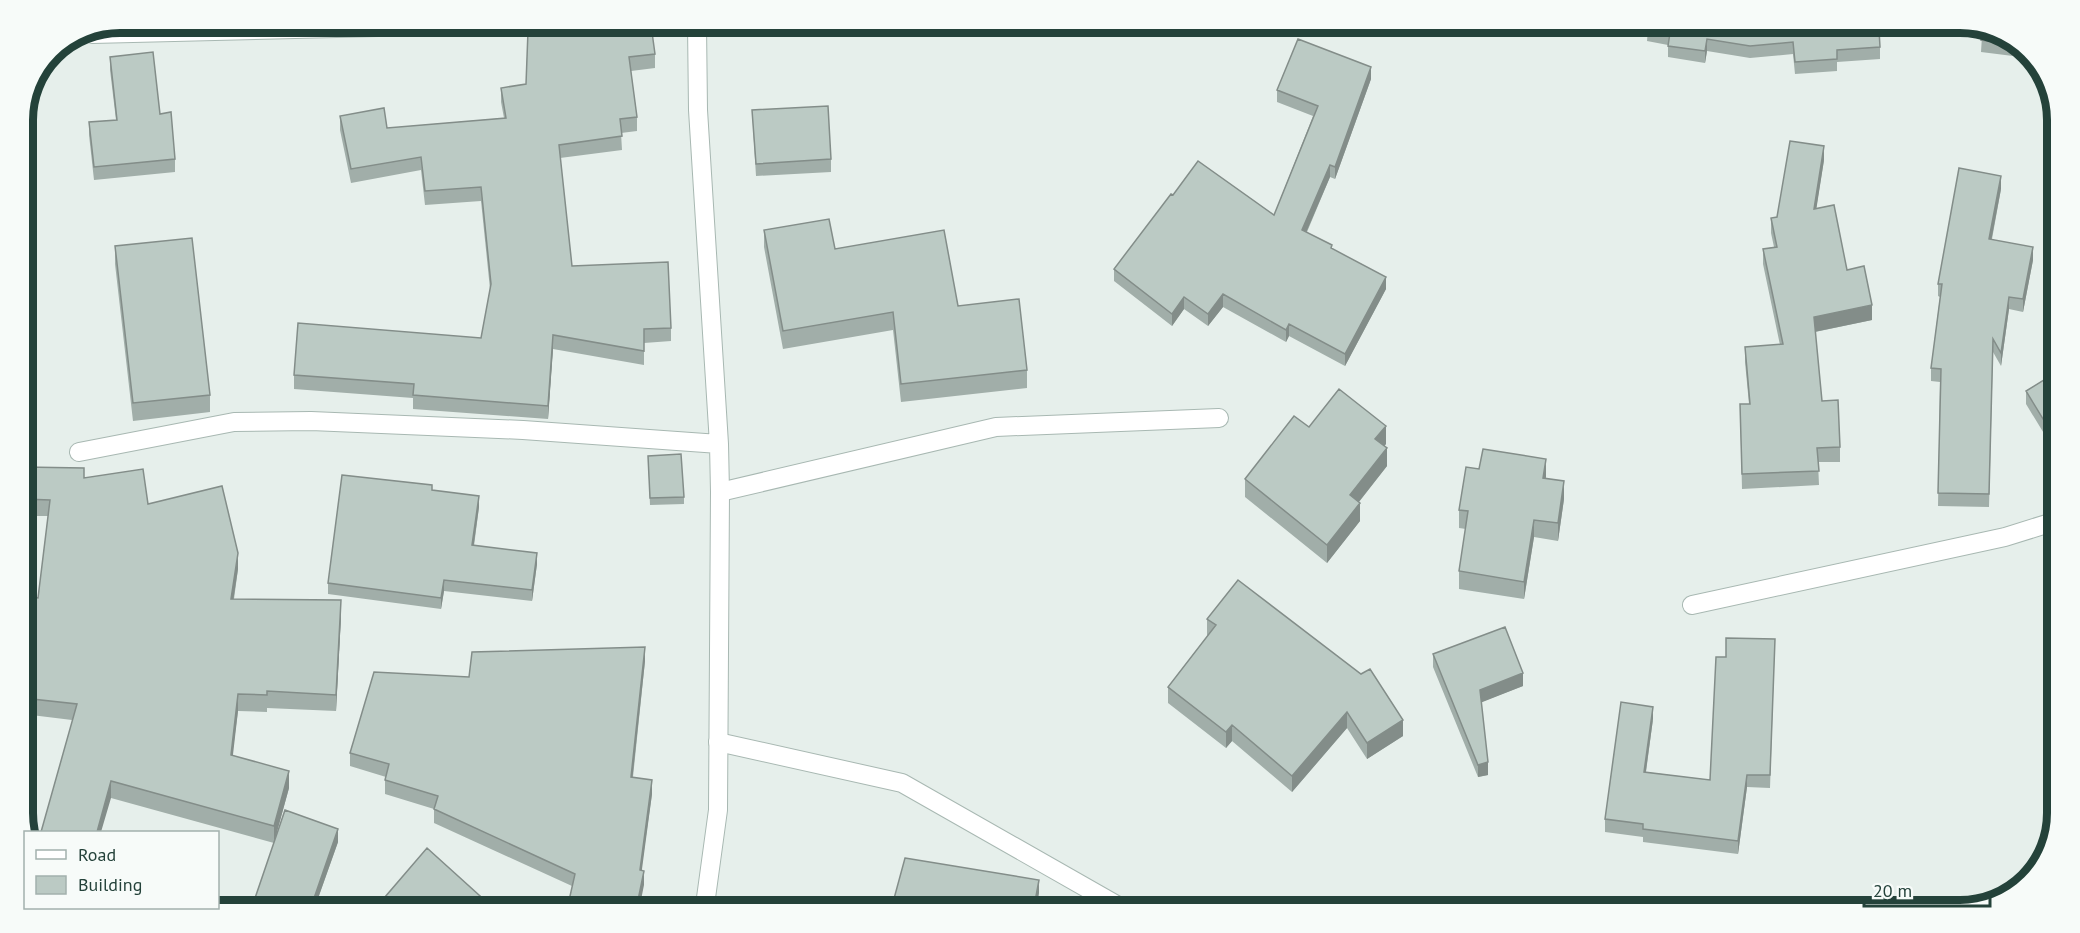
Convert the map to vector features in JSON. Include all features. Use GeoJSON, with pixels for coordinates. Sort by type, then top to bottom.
{"type":"FeatureCollection","features":[{"type":"Feature","properties":{"kind":"street"},"geometry":{"type":"LineString","coordinates":[[117,33],[133,33]]}},
{"type":"Feature","properties":{"kind":"street"},"geometry":{"type":"LineString","coordinates":[[697,33],[698,110],[720,492],[718,810],[706,900]]}},
{"type":"Feature","properties":{"kind":"street"},"geometry":{"type":"LineString","coordinates":[[720,492],[996,427],[1219,418]]}},
{"type":"Feature","properties":{"kind":"street"},"geometry":{"type":"LineString","coordinates":[[79,452],[234,422],[311,421],[523,430],[719,444]]}},
{"type":"Feature","properties":{"kind":"street"},"geometry":{"type":"LineString","coordinates":[[1692,605],[2005,537],[2047,524]]}},
{"type":"Feature","properties":{"kind":"street"},"geometry":{"type":"LineString","coordinates":[[718,742],[902,783],[1108,900]]}},
{"type":"Feature","properties":{"kind":"building"},"geometry":{"type":"Polygon","coordinates":[[[528,33],[652,33],[655,54],[629,57],[637,117],[620,119],[622,136],[559,145],[572,266],[668,262],[671,328],[644,329],[644,351],[553,335],[548,406],[413,395],[414,384],[294,375],[298,323],[481,338],[491,284],[481,187],[425,191],[421,157],[351,169],[340,116],[384,108],[387,128],[506,118],[501,88],[526,84],[528,33]]]}},
{"type":"Feature","properties":{"kind":"building"},"geometry":{"type":"Polygon","coordinates":[[[1670,33],[1879,33],[1880,47],[1837,50],[1837,59],[1795,62],[1793,42],[1750,46],[1707,39],[1705,51],[1668,46],[1670,33]]]}},
{"type":"Feature","properties":{"kind":"building"},"geometry":{"type":"Polygon","coordinates":[[[1981,36],[1998,42],[1981,40],[1981,36]]]}},
{"type":"Feature","properties":{"kind":"building"},"geometry":{"type":"Polygon","coordinates":[[[1298,39],[1371,67],[1335,167],[1330,165],[1302,230],[1386,277],[1345,354],[1289,324],[1286,330],[1223,294],[1208,314],[1184,297],[1172,314],[1114,269],[1198,161],[1274,215],[1318,106],[1277,90],[1298,39]]]}},
{"type":"Feature","properties":{"kind":"building"},"geometry":{"type":"Polygon","coordinates":[[[153,52],[160,114],[171,112],[175,159],[94,167],[89,122],[117,120],[110,57],[153,52]]]}},
{"type":"Feature","properties":{"kind":"building"},"geometry":{"type":"Polygon","coordinates":[[[828,106],[831,159],[756,164],[752,110],[828,106]]]}},
{"type":"Feature","properties":{"kind":"building"},"geometry":{"type":"Polygon","coordinates":[[[1790,141],[1824,146],[1814,209],[1834,205],[1847,270],[1864,266],[1872,305],[1814,317],[1822,401],[1838,400],[1840,447],[1817,448],[1819,471],[1742,474],[1740,404],[1750,404],[1745,347],[1783,344],[1763,249],[1777,247],[1771,218],[1777,217],[1790,141]]]}},
{"type":"Feature","properties":{"kind":"building"},"geometry":{"type":"Polygon","coordinates":[[[1959,168],[2001,176],[1989,239],[2033,247],[2023,299],[2009,297],[2001,353],[1993,339],[1989,494],[1938,493],[1941,369],[1931,368],[1942,284],[1938,284],[1959,168]]]}},
{"type":"Feature","properties":{"kind":"building"},"geometry":{"type":"Polygon","coordinates":[[[829,219],[835,249],[944,230],[958,306],[1019,299],[1027,370],[901,384],[893,312],[783,331],[764,230],[829,219]]]}},
{"type":"Feature","properties":{"kind":"building"},"geometry":{"type":"Polygon","coordinates":[[[192,238],[210,395],[133,403],[115,246],[192,238]]]}},
{"type":"Feature","properties":{"kind":"building"},"geometry":{"type":"Polygon","coordinates":[[[2047,378],[2047,426],[2026,391],[2047,378]]]}},
{"type":"Feature","properties":{"kind":"building"},"geometry":{"type":"Polygon","coordinates":[[[1339,389],[1386,426],[1375,439],[1387,448],[1350,495],[1360,503],[1327,545],[1245,479],[1294,416],[1309,427],[1339,389]]]}},
{"type":"Feature","properties":{"kind":"building"},"geometry":{"type":"Polygon","coordinates":[[[1483,449],[1546,459],[1543,478],[1564,481],[1558,523],[1534,520],[1524,582],[1459,571],[1468,511],[1459,510],[1466,467],[1479,469],[1483,449]]]}},
{"type":"Feature","properties":{"kind":"building"},"geometry":{"type":"Polygon","coordinates":[[[681,454],[684,497],[650,498],[648,456],[681,454]]]}},
{"type":"Feature","properties":{"kind":"building"},"geometry":{"type":"Polygon","coordinates":[[[33,467],[84,468],[84,478],[143,469],[148,504],[222,486],[238,553],[231,599],[341,600],[336,695],[267,691],[267,695],[238,694],[231,755],[289,771],[274,826],[111,781],[97,831],[41,831],[77,704],[33,699],[33,597],[38,598],[50,500],[33,499],[33,467]]]}},
{"type":"Feature","properties":{"kind":"building"},"geometry":{"type":"Polygon","coordinates":[[[342,475],[432,485],[432,490],[479,496],[472,545],[537,553],[532,590],[444,580],[441,598],[328,583],[342,475]]]}},
{"type":"Feature","properties":{"kind":"building"},"geometry":{"type":"Polygon","coordinates":[[[1238,580],[1361,674],[1370,669],[1403,720],[1367,743],[1347,712],[1292,776],[1232,725],[1226,732],[1168,687],[1216,625],[1207,619],[1238,580]]]}},
{"type":"Feature","properties":{"kind":"building"},"geometry":{"type":"Polygon","coordinates":[[[1505,627],[1523,673],[1480,690],[1488,762],[1478,765],[1433,654],[1505,627]]]}},
{"type":"Feature","properties":{"kind":"building"},"geometry":{"type":"Polygon","coordinates":[[[1726,638],[1775,639],[1770,775],[1747,775],[1738,841],[1643,829],[1643,824],[1605,819],[1621,702],[1653,707],[1644,772],[1710,780],[1716,657],[1726,657],[1726,638]]]}},
{"type":"Feature","properties":{"kind":"building"},"geometry":{"type":"Polygon","coordinates":[[[645,647],[631,777],[652,780],[640,870],[644,871],[638,900],[569,900],[575,874],[434,809],[438,796],[385,780],[389,764],[350,753],[374,672],[469,677],[472,652],[645,647]]]}},
{"type":"Feature","properties":{"kind":"building"},"geometry":{"type":"Polygon","coordinates":[[[285,810],[338,829],[313,900],[254,900],[285,810]]]}},
{"type":"Feature","properties":{"kind":"building"},"geometry":{"type":"Polygon","coordinates":[[[427,848],[484,900],[389,900],[385,897],[427,848]]]}},
{"type":"Feature","properties":{"kind":"building"},"geometry":{"type":"Polygon","coordinates":[[[905,858],[1039,880],[1035,900],[894,900],[905,858]]]}}]}
